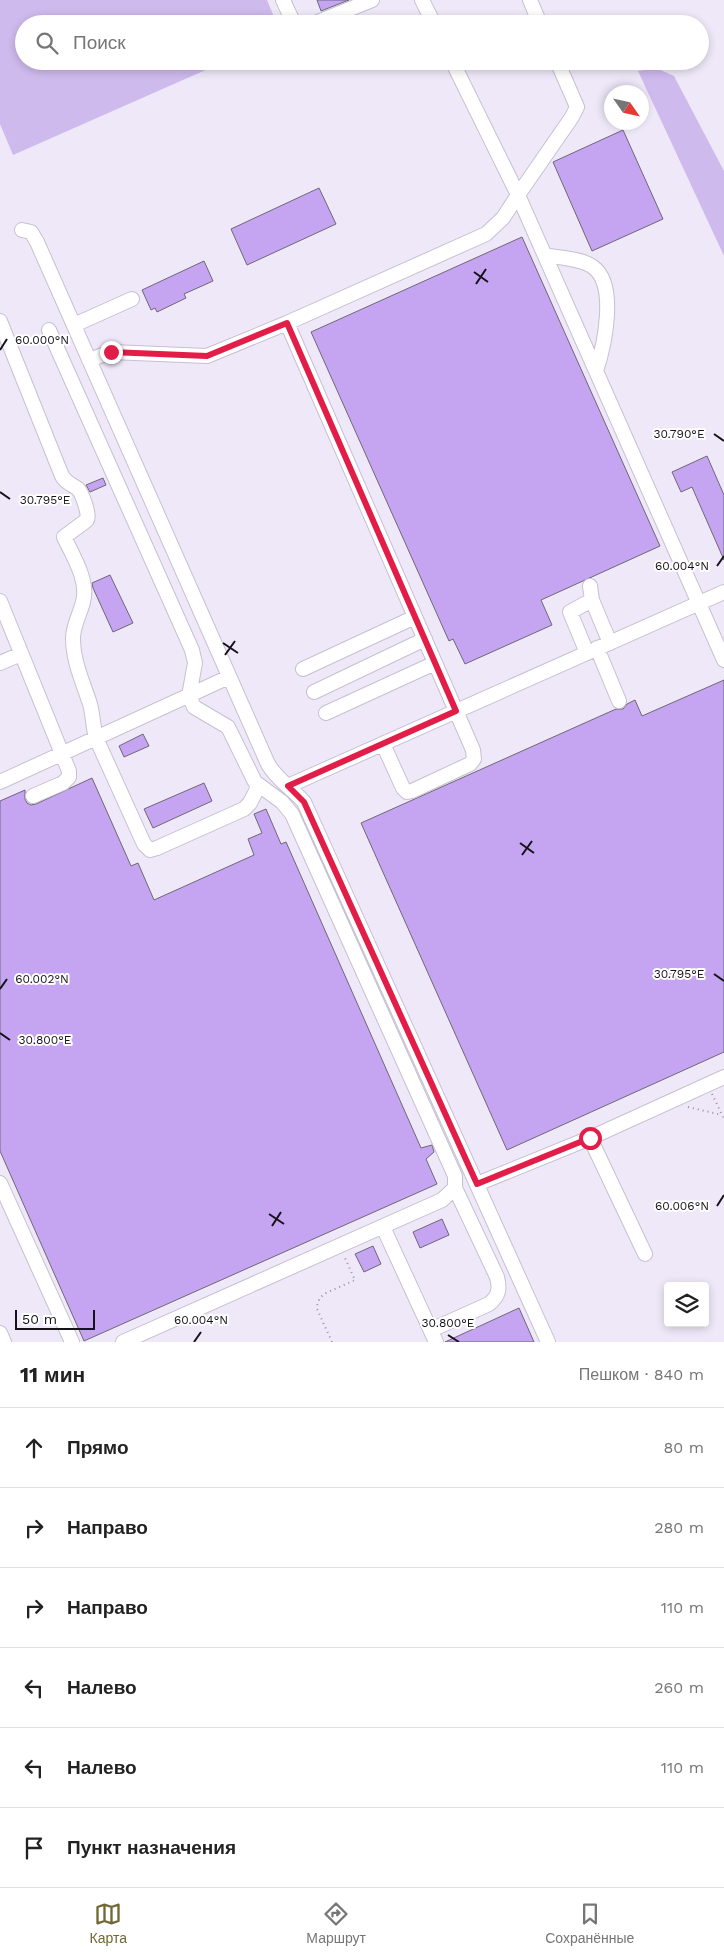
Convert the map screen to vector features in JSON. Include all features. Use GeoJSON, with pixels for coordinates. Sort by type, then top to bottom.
{"type":"FeatureCollection","features":[{"type":"Feature","properties":{"kind":"street"},"geometry":{"type":"LineString","coordinates":[[283,0],[290,15]]}},
{"type":"Feature","properties":{"kind":"street"},"geometry":{"type":"LineString","coordinates":[[336,15],[372,0]]}},
{"type":"Feature","properties":{"kind":"street"},"geometry":{"type":"LineString","coordinates":[[422,0],[430,15]]}},
{"type":"Feature","properties":{"kind":"street"},"geometry":{"type":"LineString","coordinates":[[530,0],[536,15]]}},
{"type":"Feature","properties":{"kind":"street"},"geometry":{"type":"LineString","coordinates":[[456,70],[526,213],[724,660]]}},
{"type":"Feature","properties":{"kind":"street"},"geometry":{"type":"LineString","coordinates":[[486,234],[502,218],[518,196],[577,107],[561,70]]}},
{"type":"Feature","properties":{"kind":"street"},"geometry":{"type":"LineString","coordinates":[[89,360],[111,352],[207,356],[287,323],[486,234],[526,213]]}},
{"type":"Feature","properties":{"kind":"street"},"geometry":{"type":"LineString","coordinates":[[22,230],[31,232],[34,236],[268,764],[273,772],[304,802],[548,1342]]}},
{"type":"Feature","properties":{"kind":"street"},"geometry":{"type":"LineString","coordinates":[[545,255],[579,261],[593,266],[605,284],[607,298],[605,330],[602,355],[596,371]]}},
{"type":"Feature","properties":{"kind":"street"},"geometry":{"type":"LineString","coordinates":[[74,325],[132,299]]}},
{"type":"Feature","properties":{"kind":"street"},"geometry":{"type":"LineString","coordinates":[[0,321],[62,476],[68,484],[78,489],[88,513],[87,520],[64,537],[84,587],[83,601],[73,637],[79,675],[91,708],[96,738],[144,844],[150,850],[157,848],[244,809],[250,803],[258,787]]}},
{"type":"Feature","properties":{"kind":"street"},"geometry":{"type":"LineString","coordinates":[[287,323],[475,756],[473,762],[407,792],[403,788],[383,744]]}},
{"type":"Feature","properties":{"kind":"street"},"geometry":{"type":"LineString","coordinates":[[48,330],[192,650],[195,662],[189,696],[197,710],[228,727],[258,787],[282,802],[292,814],[455,1176],[455,1188],[497,1277],[499,1292],[495,1299],[433,1336],[383,1227]]}},
{"type":"Feature","properties":{"kind":"street"},"geometry":{"type":"LineString","coordinates":[[590,586],[598,648],[619,702]]}},
{"type":"Feature","properties":{"kind":"street"},"geometry":{"type":"LineString","coordinates":[[288,786],[724,592]]}},
{"type":"Feature","properties":{"kind":"street"},"geometry":{"type":"LineString","coordinates":[[592,600],[570,612],[598,648]]}},
{"type":"Feature","properties":{"kind":"street"},"geometry":{"type":"LineString","coordinates":[[0,601],[69,771],[69,777],[62,783],[33,796]]}},
{"type":"Feature","properties":{"kind":"street"},"geometry":{"type":"LineString","coordinates":[[303,669],[415,617]]}},
{"type":"Feature","properties":{"kind":"street"},"geometry":{"type":"LineString","coordinates":[[314,692],[425,639]]}},
{"type":"Feature","properties":{"kind":"street"},"geometry":{"type":"LineString","coordinates":[[0,663],[22,654]]}},
{"type":"Feature","properties":{"kind":"street"},"geometry":{"type":"LineString","coordinates":[[326,713],[435,663]]}},
{"type":"Feature","properties":{"kind":"street"},"geometry":{"type":"LineString","coordinates":[[0,782],[230,677]]}},
{"type":"Feature","properties":{"kind":"street"},"geometry":{"type":"LineString","coordinates":[[477,1184],[590,1138],[724,1077]]}},
{"type":"Feature","properties":{"kind":"street"},"geometry":{"type":"LineString","coordinates":[[590,1138],[645,1254]]}},
{"type":"Feature","properties":{"kind":"street"},"geometry":{"type":"LineString","coordinates":[[0,1183],[72,1342]]}},
{"type":"Feature","properties":{"kind":"street"},"geometry":{"type":"LineString","coordinates":[[123,1342],[442,1200],[455,1188]]}},
{"type":"Feature","properties":{"kind":"street"},"geometry":{"type":"LineString","coordinates":[[0,1333],[4,1342]]}},
{"type":"Feature","properties":{"kind":"path"},"geometry":{"type":"LineString","coordinates":[[711,1092],[724,1119]]}},
{"type":"Feature","properties":{"kind":"path"},"geometry":{"type":"LineString","coordinates":[[686,1106],[722,1115]]}},
{"type":"Feature","properties":{"kind":"path"},"geometry":{"type":"LineString","coordinates":[[332,1342],[317,1309],[317,1304],[322,1296],[355,1280],[342,1254]]}},
{"type":"Feature","properties":{"kind":"shaded area"},"geometry":{"type":"Polygon","coordinates":[[[0,0],[267,0],[273,15],[15,15],[15,70],[206,70],[13,155],[0,124],[0,0]]]}},
{"type":"Feature","properties":{"kind":"shaded area"},"geometry":{"type":"Polygon","coordinates":[[[660,70],[674,76],[724,171],[724,256],[649,95],[649,85],[645,85],[638,71],[660,70]]]}},
{"type":"Feature","properties":{"kind":"building"},"geometry":{"type":"Polygon","coordinates":[[[317,0],[349,0],[321,11],[317,0]]]}},
{"type":"Feature","properties":{"kind":"building"},"geometry":{"type":"Polygon","coordinates":[[[623,130],[663,219],[592,251],[553,162],[623,130]]]}},
{"type":"Feature","properties":{"kind":"building"},"geometry":{"type":"Polygon","coordinates":[[[319,188],[336,224],[247,265],[231,229],[319,188]]]}},
{"type":"Feature","properties":{"kind":"building"},"geometry":{"type":"Polygon","coordinates":[[[522,237],[660,546],[541,600],[552,625],[465,664],[453,639],[449,641],[311,332],[522,237]]]}},
{"type":"Feature","properties":{"kind":"building"},"geometry":{"type":"Polygon","coordinates":[[[204,261],[213,281],[184,294],[186,298],[157,312],[155,308],[151,310],[142,290],[204,261]]]}},
{"type":"Feature","properties":{"kind":"building"},"geometry":{"type":"Polygon","coordinates":[[[707,456],[724,495],[724,560],[692,487],[681,492],[672,472],[707,456]]]}},
{"type":"Feature","properties":{"kind":"building"},"geometry":{"type":"Polygon","coordinates":[[[103,478],[106,485],[90,492],[86,485],[103,478]]]}},
{"type":"Feature","properties":{"kind":"building"},"geometry":{"type":"Polygon","coordinates":[[[110,575],[133,623],[113,632],[92,583],[110,575]]]}},
{"type":"Feature","properties":{"kind":"building"},"geometry":{"type":"Polygon","coordinates":[[[724,680],[724,1052],[507,1150],[361,823],[616,709],[623,709],[627,704],[635,700],[642,716],[724,680]]]}},
{"type":"Feature","properties":{"kind":"building"},"geometry":{"type":"Polygon","coordinates":[[[143,734],[149,746],[124,757],[119,746],[143,734]]]}},
{"type":"Feature","properties":{"kind":"building"},"geometry":{"type":"Polygon","coordinates":[[[92,778],[131,866],[138,863],[154,900],[254,855],[248,839],[262,833],[254,814],[266,809],[281,844],[286,842],[421,1148],[432,1145],[434,1152],[426,1159],[437,1184],[84,1341],[0,1151],[0,801],[25,790],[27,803],[31,805],[36,804],[92,778]]]}},
{"type":"Feature","properties":{"kind":"building"},"geometry":{"type":"Polygon","coordinates":[[[204,783],[212,801],[153,828],[144,809],[204,783]]]}},
{"type":"Feature","properties":{"kind":"building"},"geometry":{"type":"Polygon","coordinates":[[[442,1219],[449,1235],[420,1248],[413,1232],[442,1219]]]}},
{"type":"Feature","properties":{"kind":"building"},"geometry":{"type":"Polygon","coordinates":[[[373,1246],[381,1264],[364,1272],[355,1254],[373,1246]]]}},
{"type":"Feature","properties":{"kind":"building"},"geometry":{"type":"Polygon","coordinates":[[[519,1308],[534,1342],[445,1342],[519,1308]]]}},
{"type":"Feature","properties":{"kind":"route"},"geometry":{"type":"LineString","coordinates":[[111,352],[207,356],[287,323],[456,711],[288,786],[304,802],[477,1184],[590,1138]]}}]}
